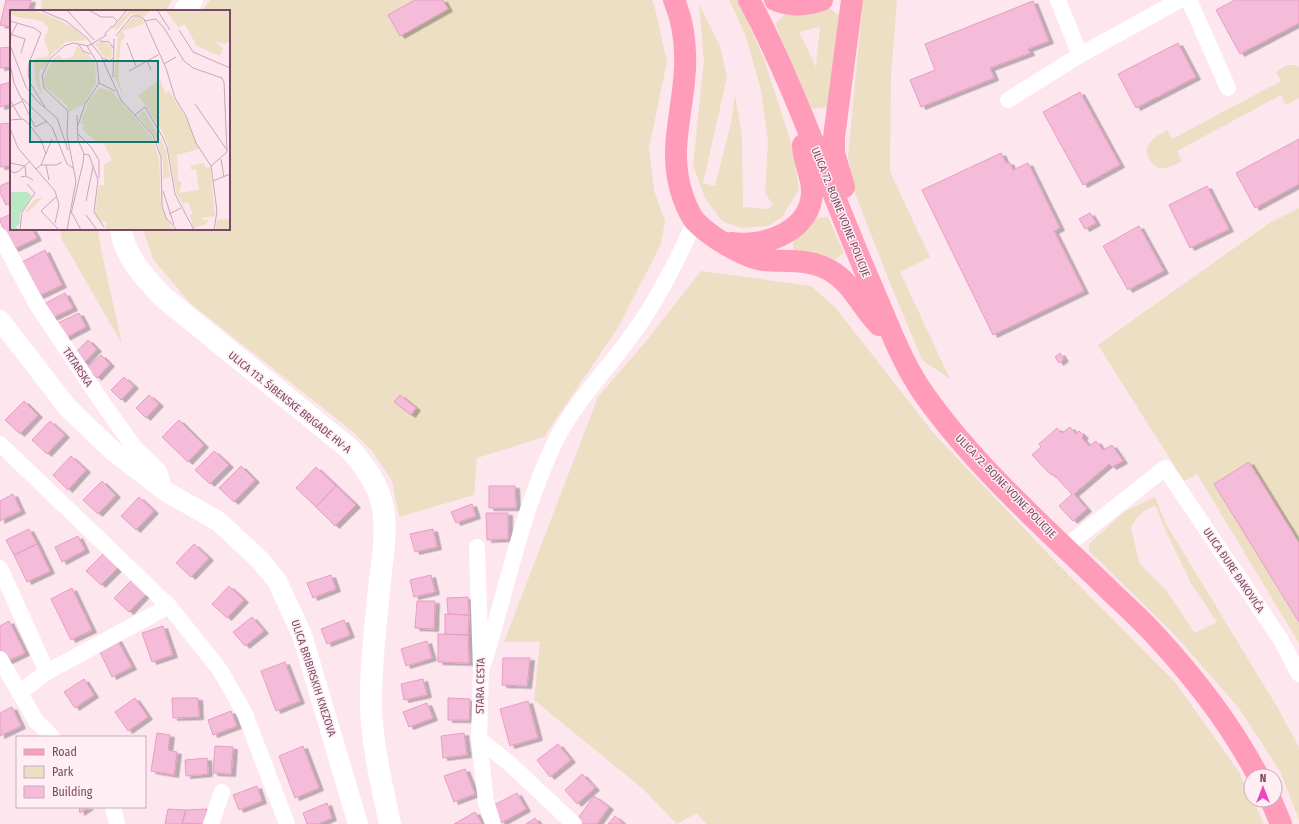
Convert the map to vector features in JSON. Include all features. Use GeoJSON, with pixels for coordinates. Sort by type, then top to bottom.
{"type":"FeatureCollection","features":[{"type":"Feature","properties":{"kind":"main road"},"geometry":{"type":"LineString","coordinates":[[186,10],[192,0]]}},
{"type":"Feature","properties":{"kind":"main road"},"geometry":{"type":"LineString","coordinates":[[674,0],[682,24],[685,46],[685,69],[675,140],[676,164],[678,183],[687,208],[695,221],[708,232],[748,256],[762,260],[798,261],[815,264],[831,271],[844,280],[857,295],[875,321],[882,328],[892,333]]}},
{"type":"Feature","properties":{"kind":"main road","name":"ULICA 72. BOJNE VOJNE POLICIJE"},"geometry":{"type":"LineString","coordinates":[[749,0],[804,122],[855,249],[892,333],[909,370],[926,396],[972,454],[1154,634],[1188,673],[1218,711],[1254,768]]}},
{"type":"Feature","properties":{"kind":"main road"},"geometry":{"type":"LineString","coordinates":[[775,0],[792,5],[807,5],[822,0]]}},
{"type":"Feature","properties":{"kind":"main road"},"geometry":{"type":"LineString","coordinates":[[852,0],[836,115],[834,153],[855,223],[855,249]]}},
{"type":"Feature","properties":{"kind":"main road"},"geometry":{"type":"LineString","coordinates":[[724,242],[755,245],[771,241],[789,231],[801,219],[810,203],[812,190],[803,153],[804,122]]}},
{"type":"Feature","properties":{"kind":"main road","name":"ULICA 113. ŠIBENSKE BRIGADE HV-A"},"geometry":{"type":"LineString","coordinates":[[121,230],[129,254],[142,275],[163,297],[351,450],[366,468],[376,486],[383,507],[385,539],[373,647],[371,710],[374,748],[390,824]]}},
{"type":"Feature","properties":{"kind":"main road"},"geometry":{"type":"LineString","coordinates":[[1274,808],[1281,824]]}},
{"type":"Feature","properties":{"kind":"street"},"geometry":{"type":"LineString","coordinates":[[1058,0],[1080,55]]}},
{"type":"Feature","properties":{"kind":"street"},"geometry":{"type":"LineString","coordinates":[[1008,100],[1080,55],[1180,0]]}},
{"type":"Feature","properties":{"kind":"street"},"geometry":{"type":"LineString","coordinates":[[1189,0],[1228,88]]}},
{"type":"Feature","properties":{"kind":"street"},"geometry":{"type":"LineString","coordinates":[[481,670],[491,644],[500,605],[528,512],[544,466],[569,417],[635,332],[671,272],[695,221]]}},
{"type":"Feature","properties":{"kind":"street","name":"TRTARSKA"},"geometry":{"type":"LineString","coordinates":[[0,236],[41,311],[104,405],[134,447],[159,471],[164,491]]}},
{"type":"Feature","properties":{"kind":"street","name":"ULICA BRIBIRSKIH KNEZOVA"},"geometry":{"type":"LineString","coordinates":[[0,320],[68,408],[112,450],[164,491],[218,522],[260,560],[277,582],[302,634],[358,824]]}},
{"type":"Feature","properties":{"kind":"street"},"geometry":{"type":"LineString","coordinates":[[0,444],[169,606],[220,670],[245,714],[287,824]]}},
{"type":"Feature","properties":{"kind":"street","name":"ULICA ĐURE ĐAKOVIĆA"},"geometry":{"type":"LineString","coordinates":[[1065,547],[1165,468],[1281,640],[1299,674]]}},
{"type":"Feature","properties":{"kind":"street","name":"STARA CESTA"},"geometry":{"type":"LineString","coordinates":[[477,547],[481,670],[479,739],[486,802],[493,824]]}},
{"type":"Feature","properties":{"kind":"street"},"geometry":{"type":"LineString","coordinates":[[0,568],[47,672]]}},
{"type":"Feature","properties":{"kind":"street"},"geometry":{"type":"LineString","coordinates":[[20,693],[47,672],[169,606]]}},
{"type":"Feature","properties":{"kind":"street"},"geometry":{"type":"LineString","coordinates":[[0,659],[36,721],[51,736]]}},
{"type":"Feature","properties":{"kind":"street"},"geometry":{"type":"LineString","coordinates":[[479,739],[509,763],[574,824]]}},
{"type":"Feature","properties":{"kind":"street"},"geometry":{"type":"LineString","coordinates":[[211,824],[222,792]]}},
{"type":"Feature","properties":{"kind":"street"},"geometry":{"type":"LineString","coordinates":[[113,808],[117,824]]}},
{"type":"Feature","properties":{"kind":"green space"},"geometry":{"type":"Polygon","coordinates":[[[41,0],[172,0],[167,10],[42,10],[41,0]]]}},
{"type":"Feature","properties":{"kind":"green space"},"geometry":{"type":"Polygon","coordinates":[[[210,0],[652,0],[667,62],[649,148],[654,190],[665,221],[661,244],[619,326],[544,437],[477,458],[474,495],[399,517],[392,481],[372,451],[352,431],[190,303],[153,259],[143,230],[230,230],[230,10],[203,10],[210,0]]]}},
{"type":"Feature","properties":{"kind":"green space"},"geometry":{"type":"Polygon","coordinates":[[[729,0],[738,0],[764,59],[792,146],[799,190],[782,217],[768,226],[741,228],[722,221],[705,198],[693,165],[704,61],[699,4],[720,46],[727,77],[703,183],[715,186],[731,123],[735,95],[742,137],[743,207],[768,209],[773,205],[765,193],[768,142],[761,90],[745,34],[729,0]]]}},
{"type":"Feature","properties":{"kind":"green space"},"geometry":{"type":"Polygon","coordinates":[[[863,0],[897,0],[891,76],[890,172],[930,257],[900,272],[950,379],[922,360],[853,188],[848,156],[863,0]]]}},
{"type":"Feature","properties":{"kind":"green space"},"geometry":{"type":"Polygon","coordinates":[[[826,6],[839,15],[828,107],[812,109],[775,24],[786,13],[826,6]],[[820,27],[799,32],[816,67],[820,27]]]}},
{"type":"Feature","properties":{"kind":"green space"},"geometry":{"type":"Polygon","coordinates":[[[1287,65],[1296,65],[1299,67],[1299,98],[1286,105],[1281,95],[1177,151],[1182,161],[1170,167],[1160,168],[1152,164],[1146,152],[1151,141],[1156,137],[1167,130],[1172,139],[1281,81],[1276,72],[1287,65]]]}},
{"type":"Feature","properties":{"kind":"green space"},"geometry":{"type":"Polygon","coordinates":[[[1299,208],[1299,643],[1197,474],[1184,481],[1098,345],[1271,222],[1299,208]]]}},
{"type":"Feature","properties":{"kind":"green space"},"geometry":{"type":"Polygon","coordinates":[[[828,217],[844,253],[829,264],[793,254],[793,238],[812,218],[828,217]]]}},
{"type":"Feature","properties":{"kind":"green space"},"geometry":{"type":"Polygon","coordinates":[[[60,230],[98,230],[122,344],[61,238],[60,230]]]}},
{"type":"Feature","properties":{"kind":"green space"},"geometry":{"type":"Polygon","coordinates":[[[701,271],[811,286],[835,307],[935,435],[1054,560],[1174,681],[1239,772],[1243,781],[1243,808],[1257,808],[1264,824],[706,824],[697,813],[677,824],[643,789],[534,700],[540,642],[504,642],[598,397],[647,340],[701,271]]]}},
{"type":"Feature","properties":{"kind":"green space"},"geometry":{"type":"Polygon","coordinates":[[[1155,497],[1166,524],[1276,705],[1299,747],[1299,820],[1283,779],[1283,768],[1278,768],[1239,708],[1174,634],[1089,551],[1089,544],[1124,512],[1155,497]],[[1156,506],[1147,509],[1131,527],[1139,563],[1165,589],[1195,633],[1217,622],[1191,583],[1166,532],[1156,506]]]}},
{"type":"Feature","properties":{"kind":"building"},"geometry":{"type":"Polygon","coordinates":[[[6,0],[31,0],[28,10],[10,10],[10,27],[0,25],[6,0]]]}},
{"type":"Feature","properties":{"kind":"building"},"geometry":{"type":"Polygon","coordinates":[[[415,0],[443,0],[448,9],[400,36],[388,15],[415,0]]]}},
{"type":"Feature","properties":{"kind":"building"},"geometry":{"type":"Polygon","coordinates":[[[1235,0],[1299,0],[1299,23],[1240,54],[1216,10],[1235,0]]]}},
{"type":"Feature","properties":{"kind":"building"},"geometry":{"type":"Polygon","coordinates":[[[1033,1],[1049,41],[1028,49],[1030,53],[990,68],[994,78],[921,107],[910,80],[935,70],[925,44],[1033,1]]]}},
{"type":"Feature","properties":{"kind":"building"},"geometry":{"type":"Polygon","coordinates":[[[1178,43],[1196,77],[1136,108],[1118,74],[1178,43]]]}},
{"type":"Feature","properties":{"kind":"building"},"geometry":{"type":"Polygon","coordinates":[[[10,47],[10,67],[0,68],[0,48],[10,47]]]}},
{"type":"Feature","properties":{"kind":"building"},"geometry":{"type":"Polygon","coordinates":[[[10,82],[10,104],[0,107],[0,85],[10,82]]]}},
{"type":"Feature","properties":{"kind":"building"},"geometry":{"type":"Polygon","coordinates":[[[1080,92],[1120,165],[1083,185],[1043,112],[1080,92]]]}},
{"type":"Feature","properties":{"kind":"building"},"geometry":{"type":"Polygon","coordinates":[[[10,123],[10,166],[0,167],[0,124],[10,123]]]}},
{"type":"Feature","properties":{"kind":"building"},"geometry":{"type":"Polygon","coordinates":[[[1299,139],[1299,184],[1255,208],[1236,173],[1299,139]]]}},
{"type":"Feature","properties":{"kind":"building"},"geometry":{"type":"Polygon","coordinates":[[[1001,153],[1006,163],[1009,162],[1013,170],[1028,163],[1060,228],[1054,231],[1084,291],[993,335],[922,190],[1001,153]]]}},
{"type":"Feature","properties":{"kind":"building"},"geometry":{"type":"Polygon","coordinates":[[[10,181],[10,203],[6,205],[0,193],[0,186],[10,181]]]}},
{"type":"Feature","properties":{"kind":"building"},"geometry":{"type":"Polygon","coordinates":[[[1207,186],[1229,229],[1190,248],[1169,205],[1207,186]]]}},
{"type":"Feature","properties":{"kind":"building"},"geometry":{"type":"Polygon","coordinates":[[[1090,213],[1096,223],[1085,229],[1079,219],[1090,213]]]}},
{"type":"Feature","properties":{"kind":"building"},"geometry":{"type":"Polygon","coordinates":[[[10,214],[10,230],[33,230],[37,238],[14,249],[0,219],[10,214]]]}},
{"type":"Feature","properties":{"kind":"building"},"geometry":{"type":"Polygon","coordinates":[[[1139,226],[1164,271],[1128,290],[1103,246],[1139,226]]]}},
{"type":"Feature","properties":{"kind":"building"},"geometry":{"type":"Polygon","coordinates":[[[45,250],[62,285],[39,296],[22,262],[45,250]]]}},
{"type":"Feature","properties":{"kind":"building"},"geometry":{"type":"Polygon","coordinates":[[[65,293],[73,308],[50,319],[42,305],[65,293]]]}},
{"type":"Feature","properties":{"kind":"building"},"geometry":{"type":"Polygon","coordinates":[[[79,313],[86,327],[63,339],[56,324],[79,313]]]}},
{"type":"Feature","properties":{"kind":"building"},"geometry":{"type":"Polygon","coordinates":[[[88,340],[97,349],[84,363],[74,354],[88,340]]]}},
{"type":"Feature","properties":{"kind":"building"},"geometry":{"type":"Polygon","coordinates":[[[1060,353],[1064,359],[1059,363],[1055,357],[1060,353]]]}},
{"type":"Feature","properties":{"kind":"building"},"geometry":{"type":"Polygon","coordinates":[[[101,355],[110,364],[97,378],[87,368],[101,355]]]}},
{"type":"Feature","properties":{"kind":"building"},"geometry":{"type":"Polygon","coordinates":[[[124,377],[134,386],[121,400],[111,390],[124,377]]]}},
{"type":"Feature","properties":{"kind":"building"},"geometry":{"type":"Polygon","coordinates":[[[149,395],[159,404],[146,418],[136,408],[149,395]]]}},
{"type":"Feature","properties":{"kind":"building"},"geometry":{"type":"Polygon","coordinates":[[[400,395],[416,408],[411,415],[394,402],[400,395]]]}},
{"type":"Feature","properties":{"kind":"building"},"geometry":{"type":"Polygon","coordinates":[[[24,401],[38,415],[20,434],[5,420],[24,401]]]}},
{"type":"Feature","properties":{"kind":"building"},"geometry":{"type":"Polygon","coordinates":[[[179,420],[204,445],[188,462],[162,437],[179,420]]]}},
{"type":"Feature","properties":{"kind":"building"},"geometry":{"type":"Polygon","coordinates":[[[50,421],[65,435],[47,454],[32,440],[50,421]]]}},
{"type":"Feature","properties":{"kind":"building"},"geometry":{"type":"Polygon","coordinates":[[[1070,427],[1076,434],[1079,431],[1084,436],[1082,438],[1089,446],[1096,441],[1103,450],[1112,445],[1123,461],[1112,467],[1109,464],[1074,494],[1087,509],[1073,521],[1059,506],[1072,494],[1032,455],[1041,447],[1039,444],[1057,428],[1062,433],[1070,427]]]}},
{"type":"Feature","properties":{"kind":"building"},"geometry":{"type":"Polygon","coordinates":[[[214,451],[229,465],[210,484],[195,470],[214,451]]]}},
{"type":"Feature","properties":{"kind":"building"},"geometry":{"type":"Polygon","coordinates":[[[71,456],[86,470],[68,490],[53,475],[71,456]]]}},
{"type":"Feature","properties":{"kind":"building"},"geometry":{"type":"Polygon","coordinates":[[[1249,462],[1299,543],[1299,622],[1214,484],[1249,462]]]}},
{"type":"Feature","properties":{"kind":"building"},"geometry":{"type":"Polygon","coordinates":[[[241,466],[255,480],[234,502],[219,488],[241,466]]]}},
{"type":"Feature","properties":{"kind":"building"},"geometry":{"type":"Polygon","coordinates":[[[316,467],[336,486],[316,507],[296,488],[316,467]]]}},
{"type":"Feature","properties":{"kind":"building"},"geometry":{"type":"Polygon","coordinates":[[[102,481],[116,495],[98,514],[83,500],[102,481]]]}},
{"type":"Feature","properties":{"kind":"building"},"geometry":{"type":"Polygon","coordinates":[[[336,486],[356,505],[335,526],[316,507],[336,486]]]}},
{"type":"Feature","properties":{"kind":"building"},"geometry":{"type":"Polygon","coordinates":[[[489,486],[515,486],[516,508],[489,508],[489,486]]]}},
{"type":"Feature","properties":{"kind":"building"},"geometry":{"type":"Polygon","coordinates":[[[13,494],[21,511],[0,521],[0,501],[13,494]]]}},
{"type":"Feature","properties":{"kind":"building"},"geometry":{"type":"Polygon","coordinates":[[[139,497],[154,511],[136,530],[121,516],[139,497]]]}},
{"type":"Feature","properties":{"kind":"building"},"geometry":{"type":"Polygon","coordinates":[[[472,504],[476,516],[456,523],[451,512],[472,504]]]}},
{"type":"Feature","properties":{"kind":"building"},"geometry":{"type":"Polygon","coordinates":[[[486,513],[508,513],[508,539],[487,540],[486,513]]]}},
{"type":"Feature","properties":{"kind":"building"},"geometry":{"type":"Polygon","coordinates":[[[29,529],[37,544],[14,555],[6,540],[29,529]]]}},
{"type":"Feature","properties":{"kind":"building"},"geometry":{"type":"Polygon","coordinates":[[[433,529],[437,547],[415,552],[410,534],[433,529]]]}},
{"type":"Feature","properties":{"kind":"building"},"geometry":{"type":"Polygon","coordinates":[[[78,536],[85,550],[62,562],[55,547],[78,536]]]}},
{"type":"Feature","properties":{"kind":"building"},"geometry":{"type":"Polygon","coordinates":[[[37,544],[50,571],[27,582],[14,555],[37,544]]]}},
{"type":"Feature","properties":{"kind":"building"},"geometry":{"type":"Polygon","coordinates":[[[194,544],[209,558],[191,577],[176,563],[194,544]]]}},
{"type":"Feature","properties":{"kind":"building"},"geometry":{"type":"Polygon","coordinates":[[[105,552],[120,566],[101,585],[86,571],[105,552]]]}},
{"type":"Feature","properties":{"kind":"building"},"geometry":{"type":"Polygon","coordinates":[[[331,575],[336,589],[313,598],[307,583],[331,575]]]}},
{"type":"Feature","properties":{"kind":"building"},"geometry":{"type":"Polygon","coordinates":[[[431,575],[435,592],[414,597],[410,580],[431,575]]]}},
{"type":"Feature","properties":{"kind":"building"},"geometry":{"type":"Polygon","coordinates":[[[133,579],[147,593],[129,612],[114,598],[133,579]]]}},
{"type":"Feature","properties":{"kind":"building"},"geometry":{"type":"Polygon","coordinates":[[[229,586],[244,600],[227,618],[212,604],[229,586]]]}},
{"type":"Feature","properties":{"kind":"building"},"geometry":{"type":"Polygon","coordinates":[[[72,588],[92,630],[71,640],[51,599],[72,588]]]}},
{"type":"Feature","properties":{"kind":"building"},"geometry":{"type":"Polygon","coordinates":[[[468,597],[469,615],[448,614],[447,598],[468,597]]]}},
{"type":"Feature","properties":{"kind":"building"},"geometry":{"type":"Polygon","coordinates":[[[417,601],[435,601],[434,629],[415,628],[417,601]]]}},
{"type":"Feature","properties":{"kind":"building"},"geometry":{"type":"Polygon","coordinates":[[[445,614],[469,615],[468,635],[445,634],[445,614]]]}},
{"type":"Feature","properties":{"kind":"building"},"geometry":{"type":"Polygon","coordinates":[[[252,617],[264,631],[245,646],[233,632],[252,617]]]}},
{"type":"Feature","properties":{"kind":"building"},"geometry":{"type":"Polygon","coordinates":[[[344,620],[350,635],[327,644],[321,629],[344,620]]]}},
{"type":"Feature","properties":{"kind":"building"},"geometry":{"type":"Polygon","coordinates":[[[9,621],[25,653],[4,663],[0,654],[0,626],[9,621]]]}},
{"type":"Feature","properties":{"kind":"building"},"geometry":{"type":"Polygon","coordinates":[[[163,626],[173,655],[152,662],[142,633],[163,626]]]}},
{"type":"Feature","properties":{"kind":"building"},"geometry":{"type":"Polygon","coordinates":[[[438,634],[468,635],[469,663],[438,662],[438,634]]]}},
{"type":"Feature","properties":{"kind":"building"},"geometry":{"type":"Polygon","coordinates":[[[117,639],[132,667],[112,677],[98,648],[117,639]]]}},
{"type":"Feature","properties":{"kind":"building"},"geometry":{"type":"Polygon","coordinates":[[[427,641],[432,658],[406,666],[401,649],[427,641]]]}},
{"type":"Feature","properties":{"kind":"building"},"geometry":{"type":"Polygon","coordinates":[[[503,658],[530,658],[527,686],[502,685],[503,658]]]}},
{"type":"Feature","properties":{"kind":"building"},"geometry":{"type":"Polygon","coordinates":[[[285,662],[300,701],[276,711],[261,671],[285,662]]]}},
{"type":"Feature","properties":{"kind":"building"},"geometry":{"type":"Polygon","coordinates":[[[84,679],[94,695],[75,708],[64,692],[84,679]]]}},
{"type":"Feature","properties":{"kind":"building"},"geometry":{"type":"Polygon","coordinates":[[[423,679],[427,695],[404,700],[401,684],[423,679]]]}},
{"type":"Feature","properties":{"kind":"building"},"geometry":{"type":"Polygon","coordinates":[[[135,698],[148,717],[128,731],[115,712],[135,698]]]}},
{"type":"Feature","properties":{"kind":"building"},"geometry":{"type":"Polygon","coordinates":[[[172,698],[198,698],[199,717],[173,718],[172,698]]]}},
{"type":"Feature","properties":{"kind":"building"},"geometry":{"type":"Polygon","coordinates":[[[448,698],[470,699],[469,720],[448,720],[448,698]]]}},
{"type":"Feature","properties":{"kind":"building"},"geometry":{"type":"Polygon","coordinates":[[[528,701],[538,738],[510,746],[500,709],[528,701]]]}},
{"type":"Feature","properties":{"kind":"building"},"geometry":{"type":"Polygon","coordinates":[[[427,703],[433,718],[409,727],[403,712],[427,703]]]}},
{"type":"Feature","properties":{"kind":"building"},"geometry":{"type":"Polygon","coordinates":[[[12,707],[21,726],[0,736],[0,713],[12,707]]]}},
{"type":"Feature","properties":{"kind":"building"},"geometry":{"type":"Polygon","coordinates":[[[231,711],[237,726],[213,735],[208,720],[231,711]]]}},
{"type":"Feature","properties":{"kind":"building"},"geometry":{"type":"Polygon","coordinates":[[[157,733],[170,735],[168,750],[177,752],[174,775],[151,771],[157,733]]]}},
{"type":"Feature","properties":{"kind":"building"},"geometry":{"type":"Polygon","coordinates":[[[464,733],[467,755],[443,758],[441,736],[464,733]]]}},
{"type":"Feature","properties":{"kind":"building"},"geometry":{"type":"Polygon","coordinates":[[[558,744],[571,760],[550,777],[537,760],[558,744]]]}},
{"type":"Feature","properties":{"kind":"building"},"geometry":{"type":"Polygon","coordinates":[[[215,746],[233,747],[231,774],[213,773],[215,746]]]}},
{"type":"Feature","properties":{"kind":"building"},"geometry":{"type":"Polygon","coordinates":[[[303,746],[319,788],[295,798],[279,756],[303,746]]]}},
{"type":"Feature","properties":{"kind":"building"},"geometry":{"type":"Polygon","coordinates":[[[207,758],[208,774],[186,776],[185,760],[207,758]]]}},
{"type":"Feature","properties":{"kind":"building"},"geometry":{"type":"Polygon","coordinates":[[[465,769],[475,794],[454,802],[444,776],[465,769]]]}},
{"type":"Feature","properties":{"kind":"building"},"geometry":{"type":"Polygon","coordinates":[[[582,774],[595,788],[577,804],[565,790],[582,774]]]}},
{"type":"Feature","properties":{"kind":"building"},"geometry":{"type":"Polygon","coordinates":[[[257,786],[262,801],[239,810],[233,795],[257,786]]]}},
{"type":"Feature","properties":{"kind":"building"},"geometry":{"type":"Polygon","coordinates":[[[517,793],[526,809],[501,823],[492,806],[517,793]]]}},
{"type":"Feature","properties":{"kind":"building"},"geometry":{"type":"Polygon","coordinates":[[[594,796],[609,807],[597,824],[581,824],[576,821],[594,796]]]}},
{"type":"Feature","properties":{"kind":"building"},"geometry":{"type":"Polygon","coordinates":[[[327,803],[332,818],[318,824],[307,824],[303,813],[327,803]]]}},
{"type":"Feature","properties":{"kind":"building"},"geometry":{"type":"Polygon","coordinates":[[[79,808],[88,808],[80,813],[79,808]]]}},
{"type":"Feature","properties":{"kind":"building"},"geometry":{"type":"Polygon","coordinates":[[[168,809],[186,810],[182,824],[165,824],[168,809]]]}},
{"type":"Feature","properties":{"kind":"building"},"geometry":{"type":"Polygon","coordinates":[[[207,809],[204,824],[182,823],[186,810],[207,809]]]}},
{"type":"Feature","properties":{"kind":"building"},"geometry":{"type":"Polygon","coordinates":[[[475,812],[482,824],[454,824],[475,812]]]}},
{"type":"Feature","properties":{"kind":"building"},"geometry":{"type":"Polygon","coordinates":[[[615,816],[624,824],[608,824],[615,816]]]}},
{"type":"Feature","properties":{"kind":"building"},"geometry":{"type":"Polygon","coordinates":[[[535,818],[539,824],[526,824],[535,818]]]}}]}
